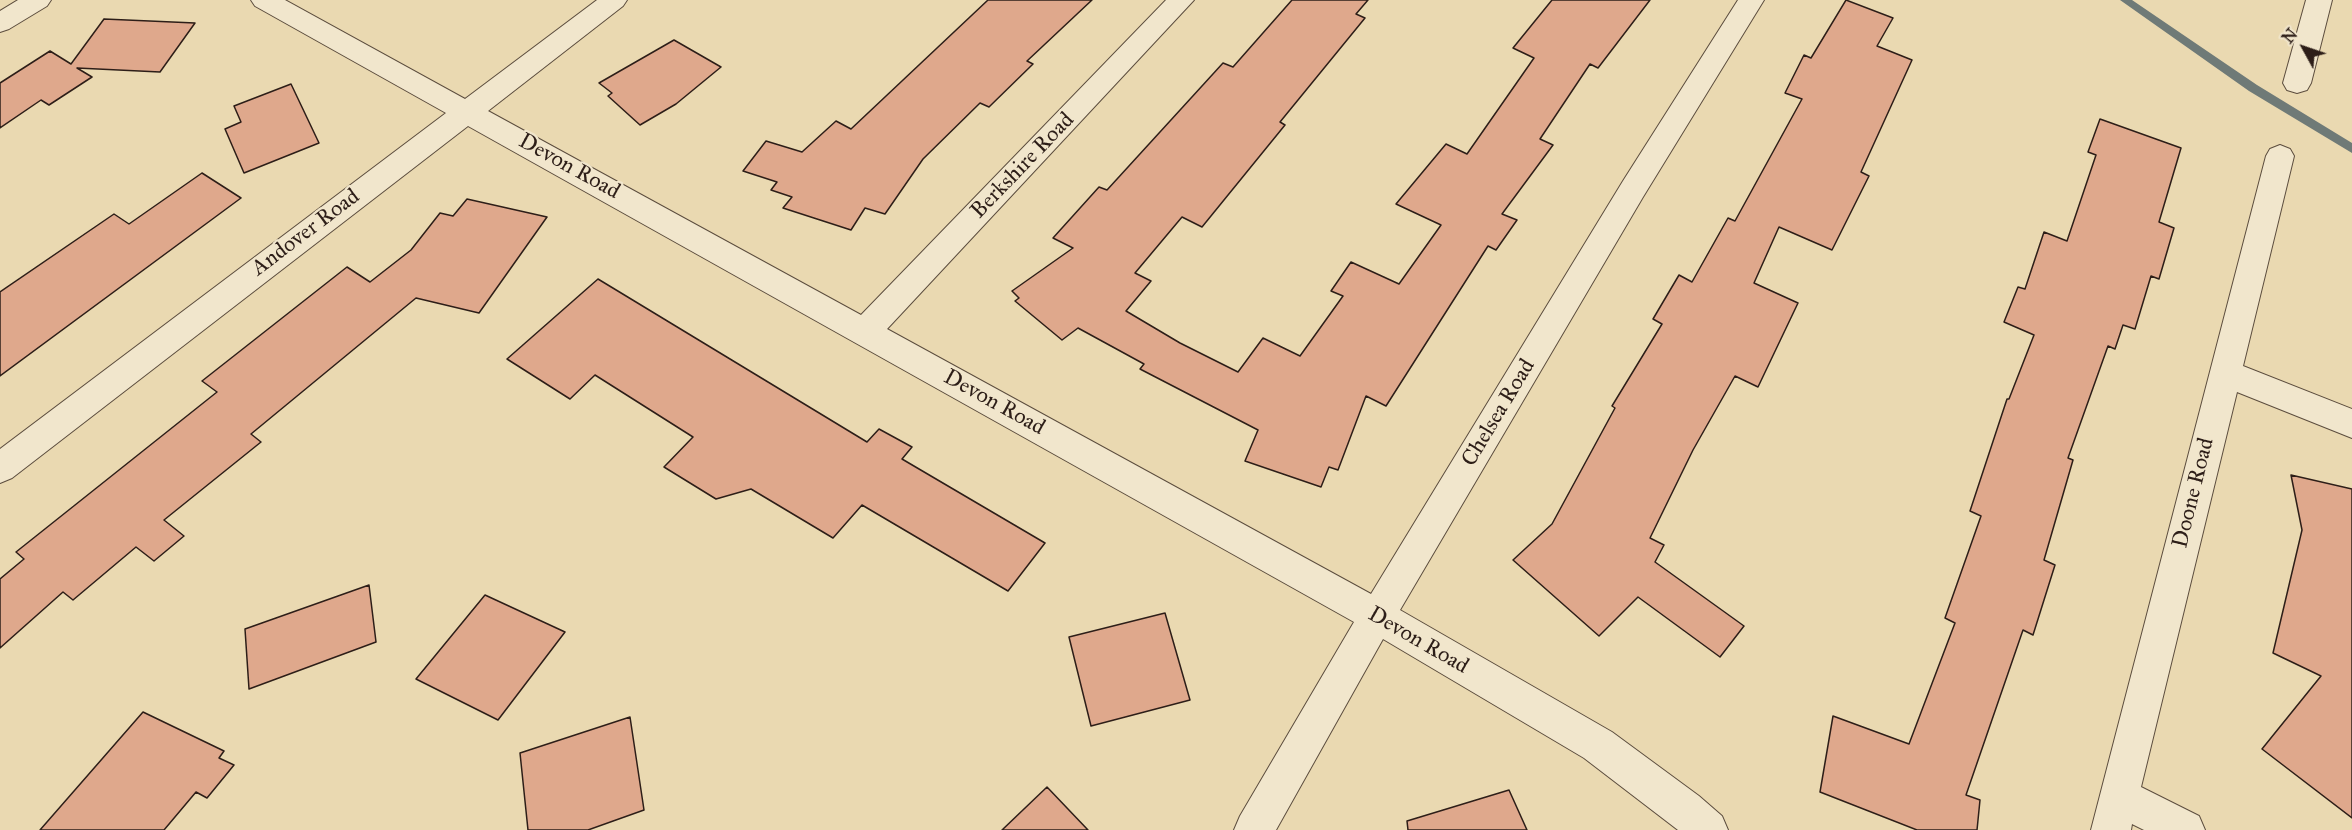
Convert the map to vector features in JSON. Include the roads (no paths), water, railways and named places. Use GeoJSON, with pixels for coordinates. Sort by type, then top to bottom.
{"type":"FeatureCollection","features":[{"type":"Feature","properties":{"kind":"street"},"geometry":{"type":"LineString","coordinates":[[0,22],[38,0]]}},
{"type":"Feature","properties":{"kind":"street","name":"Devon Road"},"geometry":{"type":"LineString","coordinates":[[264,0],[866,331],[1377,616],[1598,745],[1708,830]]}},
{"type":"Feature","properties":{"kind":"street","name":"Andover Road"},"geometry":{"type":"LineString","coordinates":[[0,468],[614,0]]}},
{"type":"Feature","properties":{"kind":"street","name":"Berkshire Road"},"geometry":{"type":"LineString","coordinates":[[866,331],[1181,0]]}},
{"type":"Feature","properties":{"kind":"street","name":"Chelsea Road"},"geometry":{"type":"LineString","coordinates":[[1254,830],[1377,616],[1633,189],[1751,0]]}},
{"type":"Feature","properties":{"kind":"street"},"geometry":{"type":"LineString","coordinates":[[2297,83],[2319,0]]}},
{"type":"Feature","properties":{"kind":"street","name":"Doone Road"},"geometry":{"type":"LineString","coordinates":[[2115,813],[2280,156]]}},
{"type":"Feature","properties":{"kind":"street"},"geometry":{"type":"LineString","coordinates":[[2224,372],[2352,424]]}},
{"type":"Feature","properties":{"kind":"street"},"geometry":{"type":"LineString","coordinates":[[2115,813],[2185,830]]}},
{"type":"Feature","properties":{"kind":"waterway"},"geometry":{"type":"LineString","coordinates":[[2125,0],[2253,88],[2352,149]]}}]}
